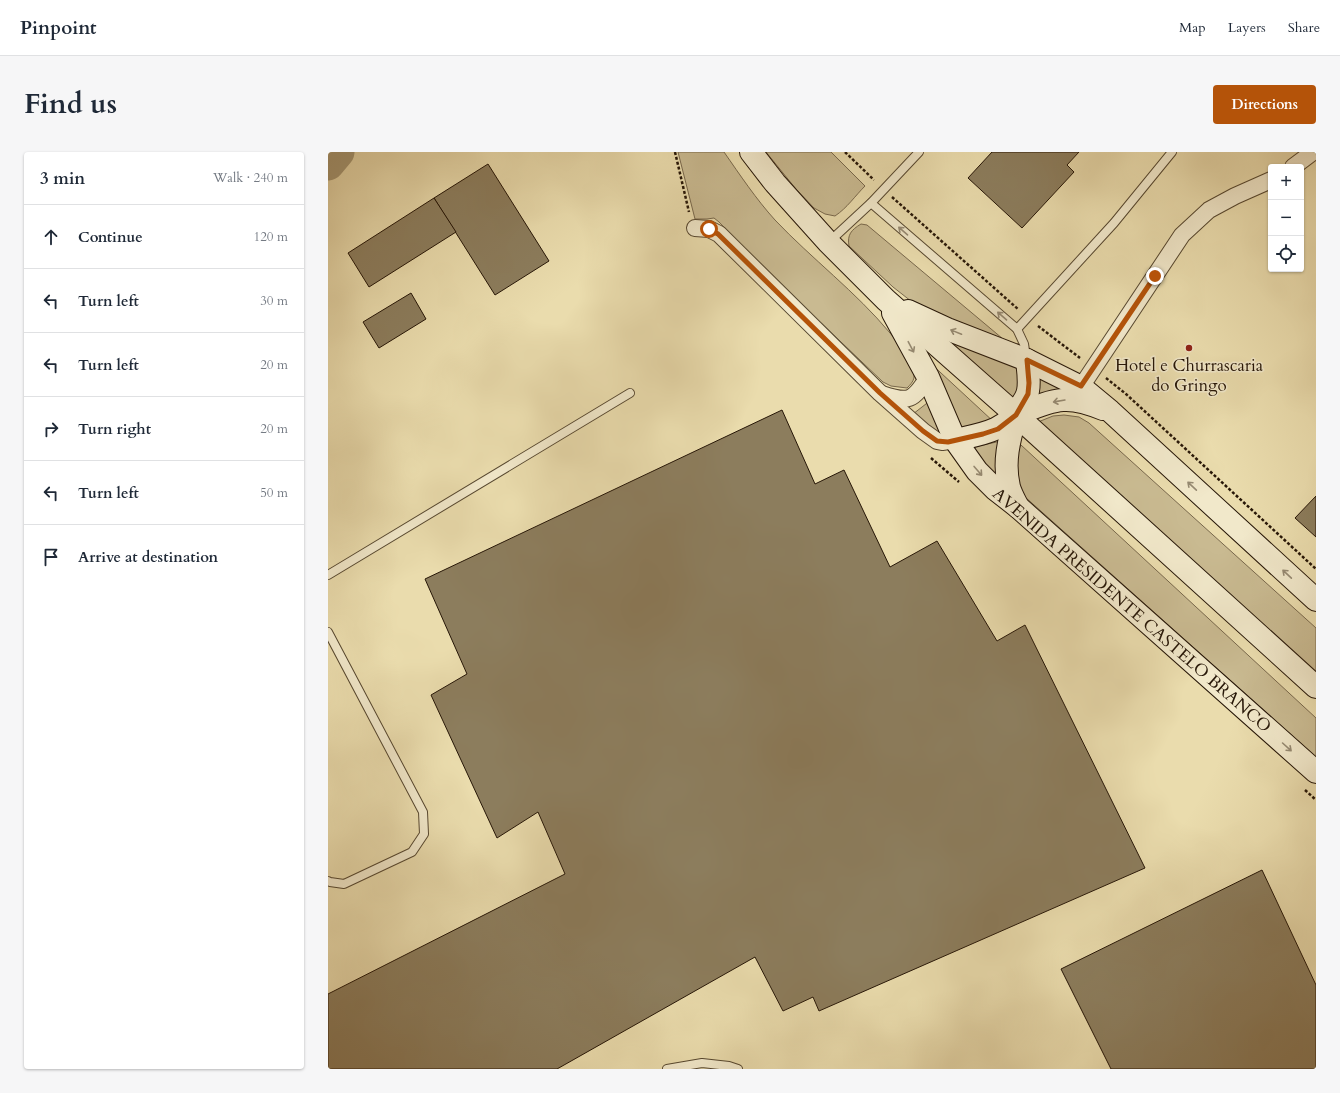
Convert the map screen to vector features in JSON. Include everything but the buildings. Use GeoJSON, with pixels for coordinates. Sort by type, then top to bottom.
{"type":"FeatureCollection","features":[{"type":"Feature","properties":{"kind":"main road","name":"AVENIDA PRESIDENTE CASTELO BRANCO"},"geometry":{"type":"LineString","coordinates":[[751,152],[775,183],[828,242],[886,300],[1016,415],[1316,687]]}},
{"type":"Feature","properties":{"kind":"main road","name":"AVENIDA PRESIDENTE CASTELO BRANCO"},"geometry":{"type":"LineString","coordinates":[[886,300],[947,329],[1027,360],[1081,386],[1316,600]]}},
{"type":"Feature","properties":{"kind":"main road","name":"AVENIDA PRESIDENTE CASTELO BRANCO"},"geometry":{"type":"LineString","coordinates":[[886,300],[928,378],[955,440],[977,471],[995,489],[1018,507],[1314,770]]}},
{"type":"Feature","properties":{"kind":"main road"},"geometry":{"type":"LineString","coordinates":[[1018,507],[1009,488],[1006,471],[1006,456],[1008,442],[1016,415],[1028,394],[1029,383],[1027,360]]}},
{"type":"Feature","properties":{"kind":"main road"},"geometry":{"type":"LineString","coordinates":[[955,440],[998,429],[1016,415],[1043,404],[1064,399],[1084,402],[1110,411]]}},
{"type":"Feature","properties":{"kind":"street"},"geometry":{"type":"LineString","coordinates":[[1297,164],[1313,152]]}},
{"type":"Feature","properties":{"kind":"street"},"geometry":{"type":"LineString","coordinates":[[1081,386],[1182,235],[1209,210],[1235,196],[1268,181]]}},
{"type":"Feature","properties":{"kind":"street"},"geometry":{"type":"LineString","coordinates":[[695,228],[709,229],[718,234],[880,393],[923,431],[937,441],[948,442],[955,440]]}},
{"type":"Feature","properties":{"kind":"street"},"geometry":{"type":"LineString","coordinates":[[880,393],[897,398],[913,397],[919,392],[928,378]]}},
{"type":"Feature","properties":{"kind":"lane"},"geometry":{"type":"LineString","coordinates":[[828,242],[871,204],[919,152]]}},
{"type":"Feature","properties":{"kind":"lane"},"geometry":{"type":"LineString","coordinates":[[1017,329],[1114,223],[1172,152]]}},
{"type":"Feature","properties":{"kind":"lane"},"geometry":{"type":"LineString","coordinates":[[871,204],[1017,329],[1024,344],[1027,360]]}},
{"type":"Feature","properties":{"kind":"lane"},"geometry":{"type":"LineString","coordinates":[[328,575],[630,393]]}},
{"type":"Feature","properties":{"kind":"lane"},"geometry":{"type":"LineString","coordinates":[[328,632],[424,812],[424,834],[412,852],[344,884],[328,881]]}},
{"type":"Feature","properties":{"kind":"lane"},"geometry":{"type":"LineString","coordinates":[[667,1069],[702,1063],[729,1066],[738,1069]]}},
{"type":"Feature","properties":{"kind":"shaded area"},"geometry":{"type":"Polygon","coordinates":[[[678,152],[724,152],[775,220],[863,304],[893,337],[905,354],[914,373],[914,379],[907,388],[891,386],[883,382],[714,218],[695,219],[678,152]]]}},
{"type":"Feature","properties":{"kind":"shaded area"},"geometry":{"type":"Polygon","coordinates":[[[766,152],[831,152],[865,186],[847,206],[835,216],[825,214],[814,208],[796,189],[766,152]]]}},
{"type":"Feature","properties":{"kind":"shaded area"},"geometry":{"type":"Polygon","coordinates":[[[861,224],[867,225],[1009,344],[916,305],[893,287],[849,246],[850,233],[861,224]]]}},
{"type":"Feature","properties":{"kind":"shaded area"},"geometry":{"type":"Polygon","coordinates":[[[943,335],[1020,365],[1019,388],[1014,400],[943,335]]]}},
{"type":"Feature","properties":{"kind":"shaded area"},"geometry":{"type":"Polygon","coordinates":[[[927,360],[995,423],[962,433],[927,360]]]}},
{"type":"Feature","properties":{"kind":"shaded area"},"geometry":{"type":"Polygon","coordinates":[[[1036,373],[1078,396],[1048,399],[1036,393],[1036,373]]]}},
{"type":"Feature","properties":{"kind":"shaded area"},"geometry":{"type":"Polygon","coordinates":[[[931,400],[944,438],[913,414],[931,400]]]}},
{"type":"Feature","properties":{"kind":"shaded area"},"geometry":{"type":"Polygon","coordinates":[[[1064,415],[1079,417],[1089,423],[1316,628],[1316,672],[1038,422],[1053,416],[1064,415]]]}},
{"type":"Feature","properties":{"kind":"shaded area"},"geometry":{"type":"Polygon","coordinates":[[[1001,441],[1002,488],[965,449],[1001,441]]]}},
{"type":"Feature","properties":{"kind":"shaded area"},"geometry":{"type":"Polygon","coordinates":[[[1021,445],[1316,718],[1316,757],[1024,496],[1019,487],[1016,454],[1021,445]]]}},
{"type":"Feature","properties":{"kind":"waterway"},"geometry":{"type":"LineString","coordinates":[[328,164],[338,152]]}},
{"type":"Feature","properties":{"kind":"place","name":"Hotel e Churrascaria do Gringo"},"geometry":{"type":"Point","coordinates":[1189,348]}},
{"type":"Feature","properties":{"kind":"route"},"geometry":{"type":"LineString","coordinates":[[709,229],[718,234],[880,393],[923,431],[937,441],[942,442],[983,434],[998,429],[1016,415],[1028,394],[1029,383],[1027,360],[1081,386],[1155,276]]}}]}
